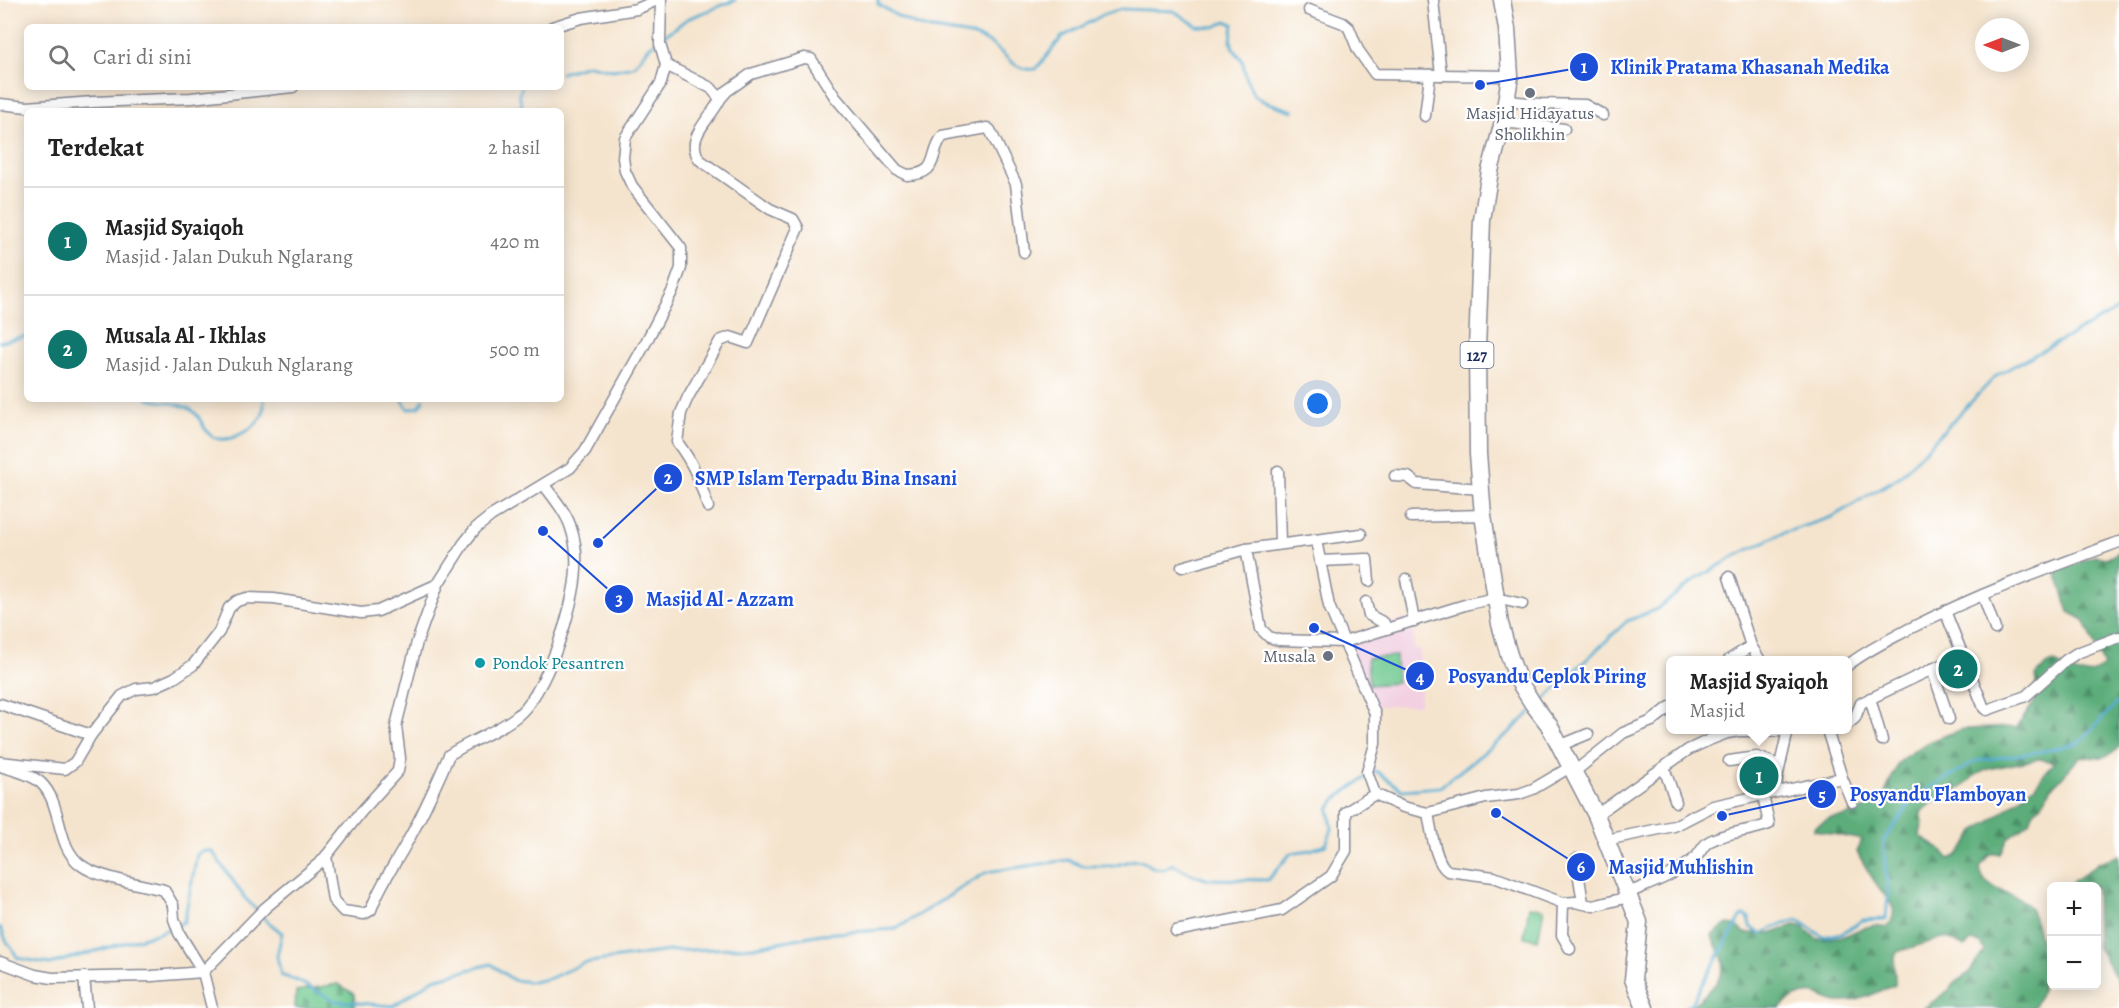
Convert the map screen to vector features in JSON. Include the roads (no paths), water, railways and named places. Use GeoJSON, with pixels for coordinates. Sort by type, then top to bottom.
{"type":"FeatureCollection","features":[{"type":"Feature","properties":{"kind":"main road","name":"127"},"geometry":{"type":"LineString","coordinates":[[1502,0],[1507,29],[1510,76],[1503,122],[1490,171],[1482,220],[1477,349],[1478,454],[1484,515],[1496,598],[1509,655],[1518,680],[1549,725],[1573,769],[1596,815],[1629,895],[1639,928],[1633,978],[1645,1008]]}},
{"type":"Feature","properties":{"kind":"street"},"geometry":{"type":"LineString","coordinates":[[0,963],[35,975],[52,978],[203,972],[261,912],[326,856],[398,771],[400,758],[396,726],[417,642],[438,584],[476,528],[491,516],[570,468],[585,451],[645,344],[673,290],[681,268],[681,248],[632,186],[625,171],[623,158],[625,138],[661,84],[666,65],[660,44],[659,0],[637,9],[581,18],[562,24]]}},
{"type":"Feature","properties":{"kind":"street"},"geometry":{"type":"LineString","coordinates":[[1425,116],[1436,75],[1433,0]]}},
{"type":"Feature","properties":{"kind":"street"},"geometry":{"type":"LineString","coordinates":[[1310,10],[1343,23],[1349,28],[1358,50],[1375,74],[1510,76]]}},
{"type":"Feature","properties":{"kind":"street"},"geometry":{"type":"LineString","coordinates":[[708,507],[696,470],[689,456],[677,442],[681,413],[720,341],[730,337],[748,343],[798,228],[793,219],[746,193],[697,156],[695,141],[698,130],[727,91],[751,74],[804,58],[811,59],[835,97],[897,170],[907,175],[923,172],[931,167],[943,136],[987,128],[1005,158],[1016,184],[1024,252]]}},
{"type":"Feature","properties":{"kind":"street"},"geometry":{"type":"LineString","coordinates":[[666,65],[711,88],[720,99]]}},
{"type":"Feature","properties":{"kind":"street"},"geometry":{"type":"LineString","coordinates":[[0,104],[27,107],[190,98],[265,90]]}},
{"type":"Feature","properties":{"kind":"street"},"geometry":{"type":"LineString","coordinates":[[1506,101],[1585,105],[1603,115]]}},
{"type":"Feature","properties":{"kind":"street"},"geometry":{"type":"LineString","coordinates":[[1503,122],[1564,129]]}},
{"type":"Feature","properties":{"kind":"street"},"geometry":{"type":"LineString","coordinates":[[1278,471],[1280,543]]}},
{"type":"Feature","properties":{"kind":"street"},"geometry":{"type":"LineString","coordinates":[[1395,476],[1408,477],[1417,484],[1481,489]]}},
{"type":"Feature","properties":{"kind":"street"},"geometry":{"type":"LineString","coordinates":[[326,856],[329,863],[333,900],[343,911],[364,914],[371,910],[378,891],[431,796],[449,755],[494,733],[519,715],[533,699],[543,682],[568,612],[576,570],[571,525],[544,485]]}},
{"type":"Feature","properties":{"kind":"street"},"geometry":{"type":"LineString","coordinates":[[1411,517],[1484,515]]}},
{"type":"Feature","properties":{"kind":"street"},"geometry":{"type":"LineString","coordinates":[[1182,567],[1246,549],[1360,534]]}},
{"type":"Feature","properties":{"kind":"street"},"geometry":{"type":"LineString","coordinates":[[1316,540],[1329,606],[1375,714],[1375,744],[1369,776],[1375,794],[1403,807],[1428,813],[1486,798],[1519,794],[1573,769],[1623,733],[1652,721],[1666,711]]}},
{"type":"Feature","properties":{"kind":"street"},"geometry":{"type":"LineString","coordinates":[[1852,662],[1861,654],[1945,611],[2119,542]]}},
{"type":"Feature","properties":{"kind":"street"},"geometry":{"type":"LineString","coordinates":[[1246,549],[1261,629],[1264,634],[1279,640],[1344,642],[1468,604],[1496,598],[1522,604]]}},
{"type":"Feature","properties":{"kind":"street"},"geometry":{"type":"LineString","coordinates":[[1320,561],[1367,559],[1369,581]]}},
{"type":"Feature","properties":{"kind":"street"},"geometry":{"type":"LineString","coordinates":[[1729,577],[1751,646],[1757,656]]}},
{"type":"Feature","properties":{"kind":"street"},"geometry":{"type":"LineString","coordinates":[[1406,579],[1414,621]]}},
{"type":"Feature","properties":{"kind":"street"},"geometry":{"type":"LineString","coordinates":[[0,762],[65,769],[75,762],[91,735],[122,696],[136,689],[154,687],[174,678],[193,665],[219,632],[229,608],[237,601],[247,598],[274,599],[361,613],[378,611],[438,584]]}},
{"type":"Feature","properties":{"kind":"street"},"geometry":{"type":"LineString","coordinates":[[1983,595],[1995,629]]}},
{"type":"Feature","properties":{"kind":"street"},"geometry":{"type":"LineString","coordinates":[[1366,602],[1369,615],[1383,623],[1386,629]]}},
{"type":"Feature","properties":{"kind":"street"},"geometry":{"type":"LineString","coordinates":[[1945,611],[1984,708],[1989,710],[2026,696],[2077,653],[2119,637]]}},
{"type":"Feature","properties":{"kind":"street"},"geometry":{"type":"LineString","coordinates":[[1735,656],[1751,646]]}},
{"type":"Feature","properties":{"kind":"street"},"geometry":{"type":"LineString","coordinates":[[1852,721],[1861,703],[1962,655]]}},
{"type":"Feature","properties":{"kind":"street"},"geometry":{"type":"LineString","coordinates":[[1932,669],[1949,719]]}},
{"type":"Feature","properties":{"kind":"street"},"geometry":{"type":"LineString","coordinates":[[1870,698],[1882,740]]}},
{"type":"Feature","properties":{"kind":"street"},"geometry":{"type":"LineString","coordinates":[[0,704],[91,735]]}},
{"type":"Feature","properties":{"kind":"street"},"geometry":{"type":"LineString","coordinates":[[1559,746],[1588,734]]}},
{"type":"Feature","properties":{"kind":"street"},"geometry":{"type":"LineString","coordinates":[[1596,815],[1688,750],[1725,734]]}},
{"type":"Feature","properties":{"kind":"street"},"geometry":{"type":"LineString","coordinates":[[1776,792],[1779,765],[1787,734]]}},
{"type":"Feature","properties":{"kind":"street"},"geometry":{"type":"LineString","coordinates":[[1830,734],[1842,778],[1852,802]]}},
{"type":"Feature","properties":{"kind":"street"},"geometry":{"type":"LineString","coordinates":[[1729,761],[1757,757],[1779,765]]}},
{"type":"Feature","properties":{"kind":"street"},"geometry":{"type":"LineString","coordinates":[[0,766],[40,781],[50,795],[69,852],[80,864],[99,874],[164,890],[173,905],[174,919],[179,933],[203,972],[212,1008]]}},
{"type":"Feature","properties":{"kind":"street"},"geometry":{"type":"LineString","coordinates":[[1664,768],[1676,802]]}},
{"type":"Feature","properties":{"kind":"street"},"geometry":{"type":"LineString","coordinates":[[1606,840],[1674,826],[1713,806],[1842,778]]}},
{"type":"Feature","properties":{"kind":"street"},"geometry":{"type":"LineString","coordinates":[[1176,931],[1282,910],[1331,876],[1346,851],[1347,812],[1375,794]]}},
{"type":"Feature","properties":{"kind":"street"},"geometry":{"type":"LineString","coordinates":[[1428,813],[1438,857],[1443,868],[1448,871],[1494,877],[1563,903],[1583,903],[1593,906],[1629,895],[1686,865],[1696,858],[1703,846],[1714,839],[1769,824],[1763,795]]}},
{"type":"Feature","properties":{"kind":"street"},"geometry":{"type":"LineString","coordinates":[[1576,859],[1583,903]]}},
{"type":"Feature","properties":{"kind":"street"},"geometry":{"type":"LineString","coordinates":[[1563,903],[1562,935],[1570,949]]}},
{"type":"Feature","properties":{"kind":"street"},"geometry":{"type":"LineString","coordinates":[[84,977],[87,1008]]}},
{"type":"Feature","properties":{"kind":"waterway"},"geometry":{"type":"LineString","coordinates":[[663,37],[687,19],[735,0]]}},
{"type":"Feature","properties":{"kind":"waterway"},"geometry":{"type":"LineString","coordinates":[[878,0],[878,4],[914,24],[965,34],[986,41],[1015,64],[1028,69],[1036,69],[1062,37],[1103,15],[1121,9],[1174,11],[1197,26],[1215,27],[1226,21],[1233,24],[1231,41],[1242,60],[1253,94],[1263,101],[1293,111]]}},
{"type":"Feature","properties":{"kind":"waterway"},"geometry":{"type":"LineString","coordinates":[[564,72],[588,65],[613,70],[634,66],[649,47],[657,41]]}},
{"type":"Feature","properties":{"kind":"waterway"},"geometry":{"type":"LineString","coordinates":[[521,90],[519,94],[522,108]]}},
{"type":"Feature","properties":{"kind":"waterway"},"geometry":{"type":"LineString","coordinates":[[1540,704],[1627,621],[1657,609],[1695,580],[1734,557],[1780,534],[1832,517],[1899,477],[1997,375],[2119,309]]}},
{"type":"Feature","properties":{"kind":"waterway"},"geometry":{"type":"LineString","coordinates":[[0,342],[24,337]]}},
{"type":"Feature","properties":{"kind":"waterway"},"geometry":{"type":"LineString","coordinates":[[165,402],[193,411],[210,434],[219,439],[234,437],[249,429],[260,419],[264,402]]}},
{"type":"Feature","properties":{"kind":"waterway"},"geometry":{"type":"LineString","coordinates":[[404,402],[408,409],[419,407],[422,402]]}},
{"type":"Feature","properties":{"kind":"waterway"},"geometry":{"type":"LineString","coordinates":[[1684,1008],[1690,1005],[1741,917],[1745,915],[1749,918],[1750,927],[1761,934],[1784,923],[1799,920],[1823,937],[1842,933],[1863,920],[1886,919],[1888,894],[1883,841],[1916,796],[1976,761],[2044,751],[2079,743],[2119,701]]}},
{"type":"Feature","properties":{"kind":"waterway"},"geometry":{"type":"LineString","coordinates":[[1371,774],[1376,771],[1402,790],[1440,787],[1510,732],[1531,712]]}},
{"type":"Feature","properties":{"kind":"waterway"},"geometry":{"type":"LineString","coordinates":[[179,924],[184,922],[197,855],[202,851],[212,851],[245,898],[282,933],[277,956],[281,975],[298,981],[335,1001],[393,1006],[434,979],[491,964],[513,980],[533,982],[551,978],[583,963],[669,951],[753,947],[821,934],[896,929],[987,872],[1068,860],[1083,866],[1113,866],[1134,860],[1142,861],[1154,868],[1164,869],[1173,864],[1206,879],[1268,880],[1291,853],[1326,845],[1332,829],[1329,809],[1337,798],[1365,778]]}},
{"type":"Feature","properties":{"kind":"waterway"},"geometry":{"type":"LineString","coordinates":[[0,927],[18,958],[50,964],[173,927]]}},
{"type":"Feature","properties":{"kind":"place","name":"Klinik Pratama Khasanah Medika"},"geometry":{"type":"Point","coordinates":[1480,85]}},
{"type":"Feature","properties":{"kind":"place","name":"Masjid Hidayatus Sholikhin"},"geometry":{"type":"Point","coordinates":[1530,93]}},
{"type":"Feature","properties":{"kind":"place","name":"Masjid Al - Azzam"},"geometry":{"type":"Point","coordinates":[543,531]}},
{"type":"Feature","properties":{"kind":"place","name":"SMP Islam Terpadu Bina Insani"},"geometry":{"type":"Point","coordinates":[598,543]}},
{"type":"Feature","properties":{"kind":"place","name":"Posyandu Ceplok Piring"},"geometry":{"type":"Point","coordinates":[1314,628]}},
{"type":"Feature","properties":{"kind":"place","name":"Musala"},"geometry":{"type":"Point","coordinates":[1328,656]}},
{"type":"Feature","properties":{"kind":"place","name":"Pondok Pesantren"},"geometry":{"type":"Point","coordinates":[480,663]}},
{"type":"Feature","properties":{"kind":"place","name":"Musala Al - Ikhlas"},"geometry":{"type":"Point","coordinates":[1958,669]}},
{"type":"Feature","properties":{"kind":"place","name":"Masjid Syaiqoh"},"geometry":{"type":"Point","coordinates":[1759,776]}},
{"type":"Feature","properties":{"kind":"place","name":"Masjid Muhlishin"},"geometry":{"type":"Point","coordinates":[1496,813]}},
{"type":"Feature","properties":{"kind":"place","name":"Posyandu Flamboyan"},"geometry":{"type":"Point","coordinates":[1722,816]}}]}
